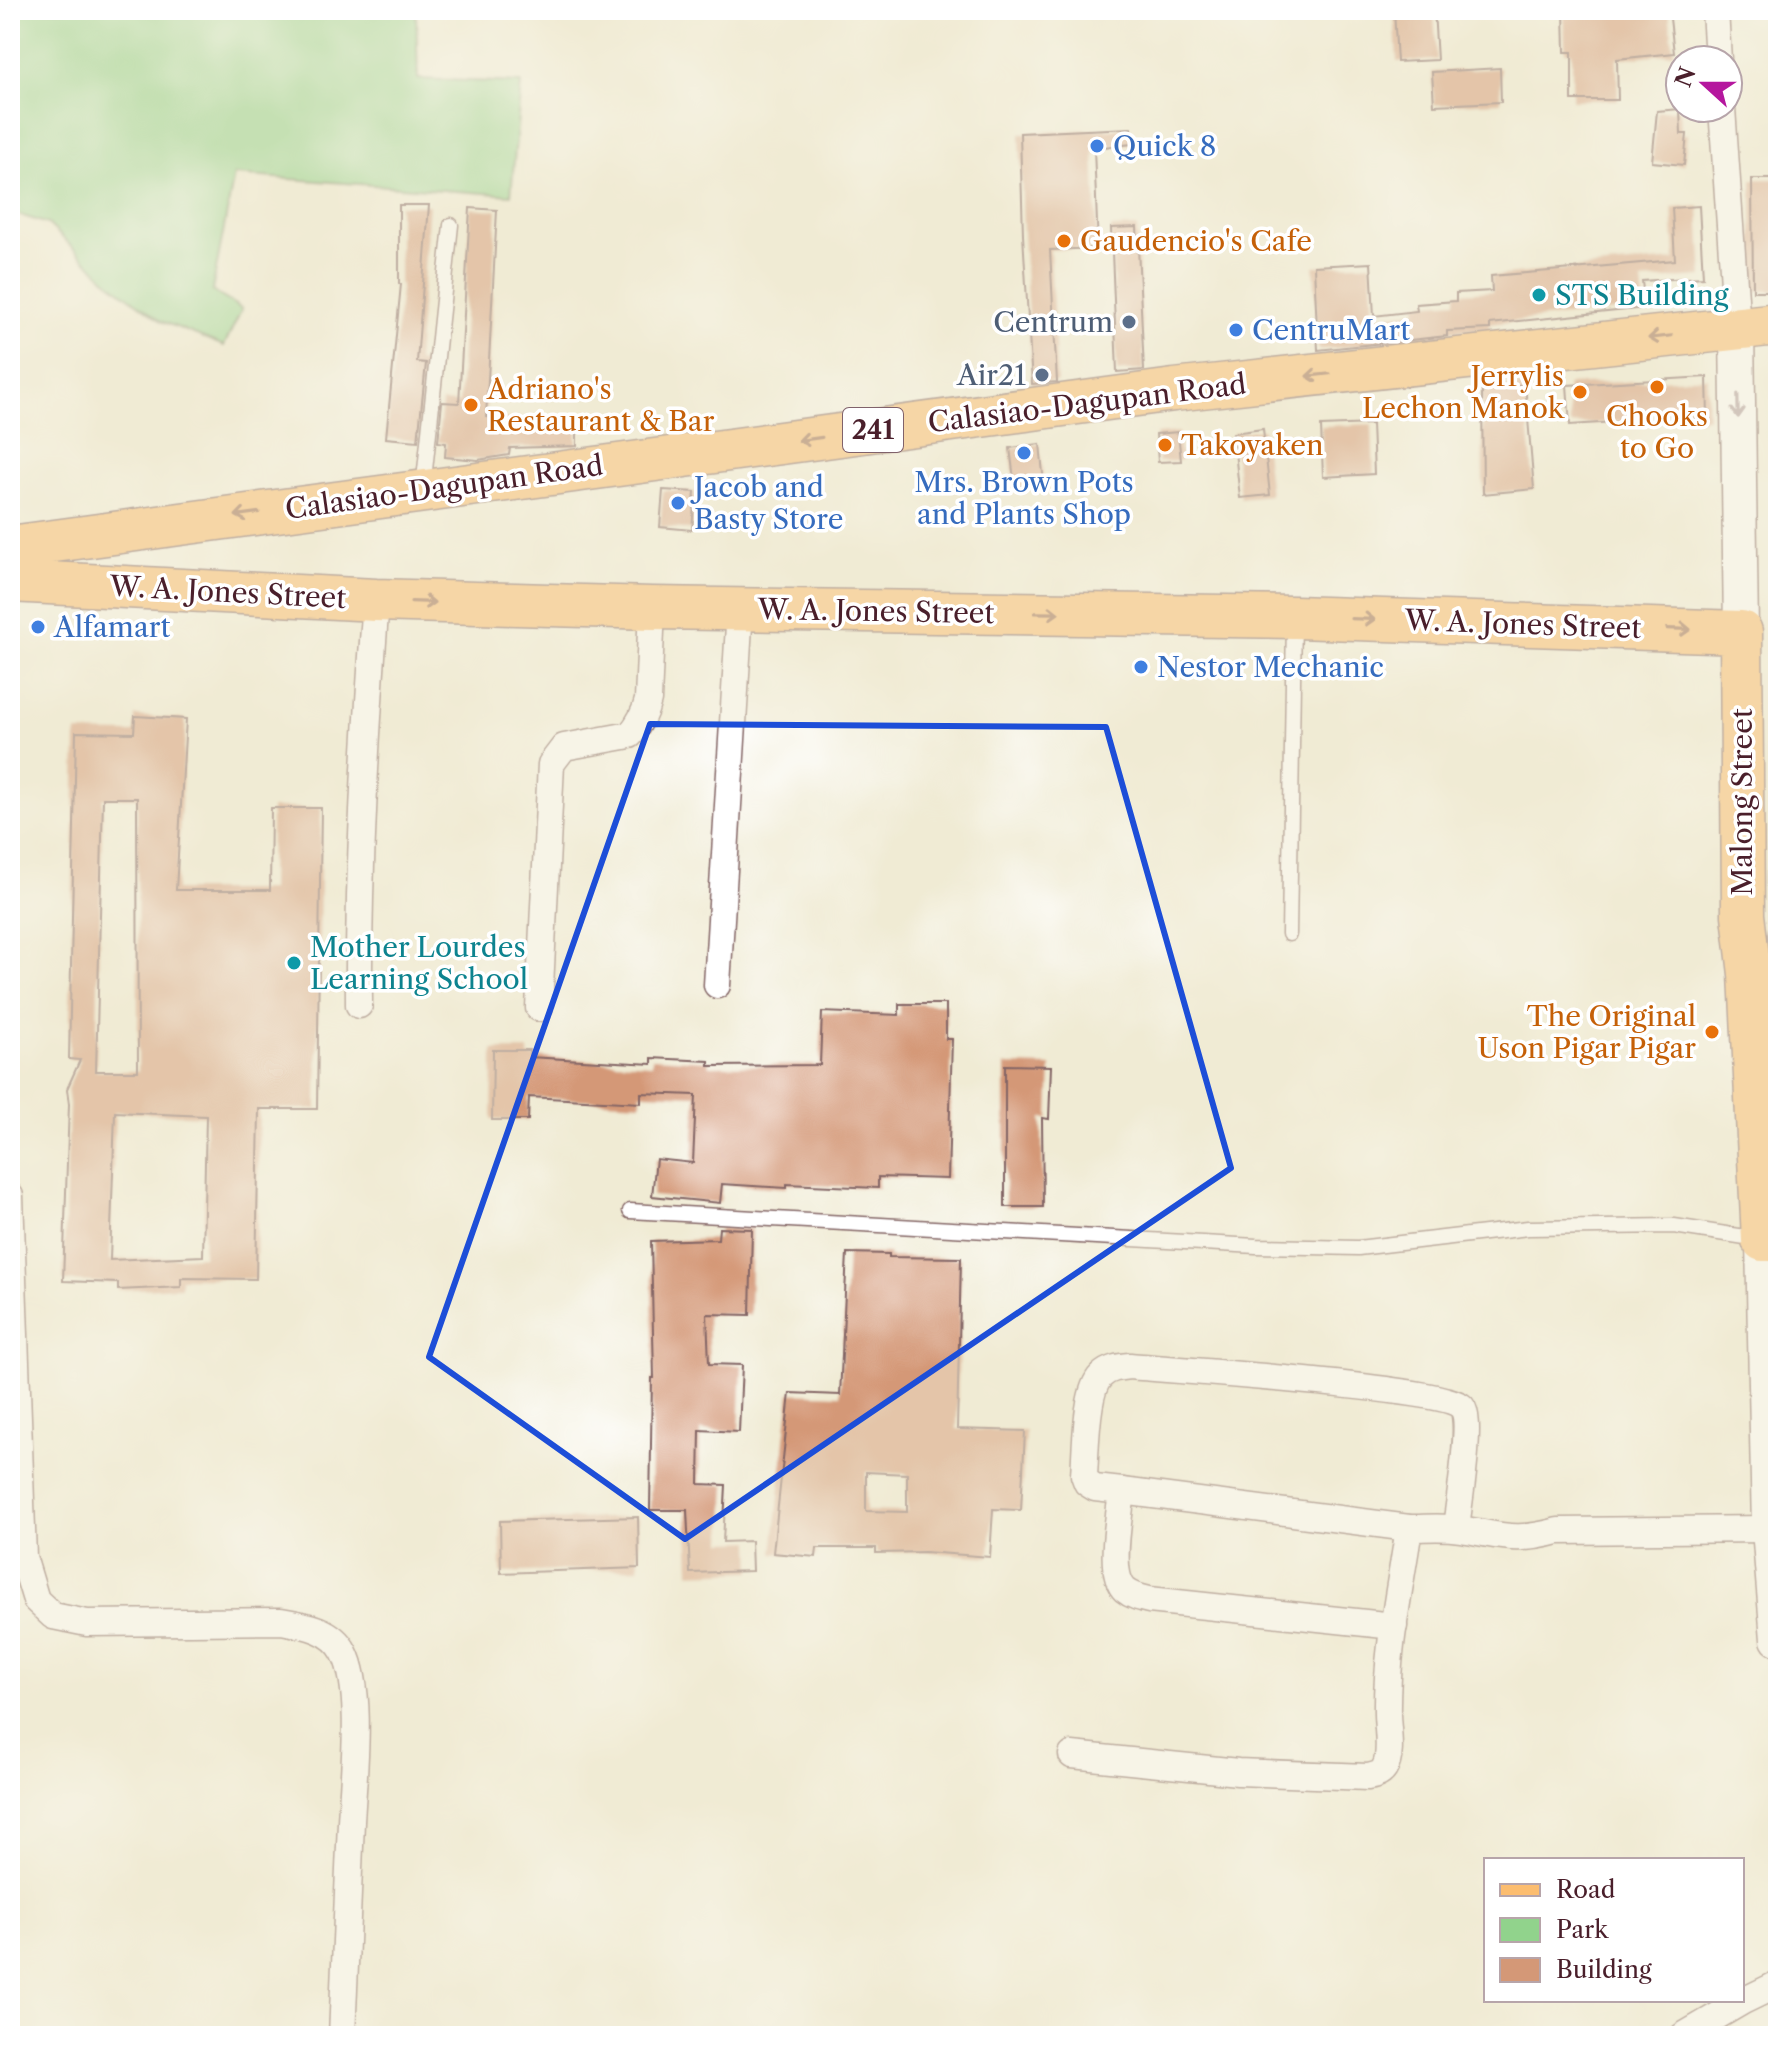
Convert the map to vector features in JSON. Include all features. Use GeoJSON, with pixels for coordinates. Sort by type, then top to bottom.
{"type":"FeatureCollection","features":[{"type":"Feature","properties":{"kind":"main road","name":"241"},"geometry":{"type":"LineString","coordinates":[[1737,328],[1778,324]]}},
{"type":"Feature","properties":{"kind":"main road","name":"Calasiao-Dagupan Road"},"geometry":{"type":"LineString","coordinates":[[10,547],[1174,390],[1737,328]]}},
{"type":"Feature","properties":{"kind":"main road","name":"W. A. Jones Street"},"geometry":{"type":"LineString","coordinates":[[10,581],[376,600],[652,608],[1295,617],[1741,632]]}},
{"type":"Feature","properties":{"kind":"main road","name":"Malong Street"},"geometry":{"type":"LineString","coordinates":[[1741,632],[1743,915],[1764,976],[1770,1240]]}},
{"type":"Feature","properties":{"kind":"street"},"geometry":{"type":"LineString","coordinates":[[1715,10],[1717,44]]}},
{"type":"Feature","properties":{"kind":"street","name":"Malong Street"},"geometry":{"type":"LineString","coordinates":[[1723,124],[1737,328],[1741,632]]}},
{"type":"Feature","properties":{"kind":"street"},"geometry":{"type":"LineString","coordinates":[[359,1005],[358,898],[376,600]]}},
{"type":"Feature","properties":{"kind":"street"},"geometry":{"type":"LineString","coordinates":[[539,1008],[551,764],[564,747],[630,735],[639,724],[648,700],[652,608]]}},
{"type":"Feature","properties":{"kind":"street"},"geometry":{"type":"LineString","coordinates":[[717,985],[740,609]]}},
{"type":"Feature","properties":{"kind":"street"},"geometry":{"type":"LineString","coordinates":[[10,1196],[23,1557],[36,1600],[53,1616],[87,1623],[281,1621],[305,1625],[335,1640],[353,1674],[355,1737],[342,2036]]}},
{"type":"Feature","properties":{"kind":"street","name":"Malong Street"},"geometry":{"type":"LineString","coordinates":[[1770,1240],[1769,1529],[1778,1639]]}},
{"type":"Feature","properties":{"kind":"street"},"geometry":{"type":"LineString","coordinates":[[1456,1528],[1466,1415],[1461,1406],[1445,1399],[1388,1390],[1130,1366],[1112,1368],[1099,1377],[1092,1390],[1084,1475],[1087,1483],[1095,1488],[1409,1528],[1456,1528],[1509,1538],[1531,1539],[1558,1531],[1769,1529]]}},
{"type":"Feature","properties":{"kind":"street"},"geometry":{"type":"LineString","coordinates":[[1122,1491],[1115,1564],[1118,1580],[1132,1595],[1149,1600],[1394,1626]]}},
{"type":"Feature","properties":{"kind":"street"},"geometry":{"type":"LineString","coordinates":[[1072,1755],[1238,1772],[1368,1777],[1379,1774],[1385,1769],[1388,1757],[1387,1708],[1394,1626],[1409,1528]]}},
{"type":"Feature","properties":{"kind":"street"},"geometry":{"type":"LineString","coordinates":[[1744,2001],[1778,1984]]}},
{"type":"Feature","properties":{"kind":"street"},"geometry":{"type":"LineString","coordinates":[[1683,2036],[1741,2002]]}},
{"type":"Feature","properties":{"kind":"lane"},"geometry":{"type":"LineString","coordinates":[[423,490],[451,225]]}},
{"type":"Feature","properties":{"kind":"lane"},"geometry":{"type":"LineString","coordinates":[[1289,934],[1295,617]]}},
{"type":"Feature","properties":{"kind":"lane"},"geometry":{"type":"LineString","coordinates":[[630,1211],[1256,1246],[1358,1248],[1528,1228],[1674,1226],[1770,1240]]}},
{"type":"Feature","properties":{"kind":"highlighted area"},"geometry":{"type":"Polygon","coordinates":[[[650,724],[1106,727],[1231,1168],[685,1539],[429,1357],[650,724]]]}},
{"type":"Feature","properties":{"kind":"green space"},"geometry":{"type":"Polygon","coordinates":[[[10,10],[416,10],[418,79],[521,83],[511,195],[234,175],[212,291],[242,309],[224,346],[161,321],[110,283],[48,224],[10,212],[10,10]]]}},
{"type":"Feature","properties":{"kind":"building"},"geometry":{"type":"Polygon","coordinates":[[[1394,10],[1434,10],[1437,60],[1397,62],[1394,10]]]}},
{"type":"Feature","properties":{"kind":"building"},"geometry":{"type":"Polygon","coordinates":[[[1564,10],[1669,10],[1673,44],[1664,44],[1664,54],[1617,59],[1618,100],[1572,100],[1572,52],[1565,52],[1564,10]]]}},
{"type":"Feature","properties":{"kind":"building"},"geometry":{"type":"Polygon","coordinates":[[[1500,68],[1501,102],[1434,105],[1432,72],[1500,68]]]}},
{"type":"Feature","properties":{"kind":"building"},"geometry":{"type":"Polygon","coordinates":[[[1664,110],[1664,124],[1681,124],[1681,134],[1687,134],[1684,165],[1652,162],[1657,111],[1664,110]]]}},
{"type":"Feature","properties":{"kind":"building"},"geometry":{"type":"Polygon","coordinates":[[[1131,128],[1132,144],[1094,148],[1098,248],[1050,250],[1057,382],[1032,384],[1020,133],[1131,128]]]}},
{"type":"Feature","properties":{"kind":"building"},"geometry":{"type":"Polygon","coordinates":[[[1752,179],[1778,179],[1778,291],[1753,291],[1752,179]]]}},
{"type":"Feature","properties":{"kind":"building"},"geometry":{"type":"Polygon","coordinates":[[[399,205],[429,205],[417,362],[426,363],[418,441],[386,438],[401,284],[399,205]]]}},
{"type":"Feature","properties":{"kind":"building"},"geometry":{"type":"Polygon","coordinates":[[[1699,206],[1703,277],[1642,281],[1645,308],[1490,324],[1490,329],[1447,331],[1447,336],[1318,350],[1314,266],[1371,263],[1374,316],[1417,311],[1416,304],[1456,301],[1456,293],[1492,291],[1491,276],[1675,260],[1672,208],[1699,206]]]}},
{"type":"Feature","properties":{"kind":"building"},"geometry":{"type":"Polygon","coordinates":[[[470,208],[497,210],[486,417],[512,419],[512,422],[577,423],[577,446],[510,448],[509,455],[478,460],[445,457],[446,443],[438,442],[442,402],[459,403],[470,208]]]}},
{"type":"Feature","properties":{"kind":"building","name":"Centrum"},"geometry":{"type":"Polygon","coordinates":[[[1137,227],[1144,370],[1117,372],[1111,228],[1137,227]]]}},
{"type":"Feature","properties":{"kind":"building"},"geometry":{"type":"Polygon","coordinates":[[[1707,377],[1708,418],[1675,420],[1675,410],[1629,413],[1630,421],[1570,425],[1567,385],[1707,377]]]}},
{"type":"Feature","properties":{"kind":"building"},"geometry":{"type":"Polygon","coordinates":[[[1525,384],[1534,489],[1483,494],[1482,391],[1525,384]]]}},
{"type":"Feature","properties":{"kind":"building"},"geometry":{"type":"Polygon","coordinates":[[[1372,424],[1374,474],[1323,477],[1321,426],[1372,424]]]}},
{"type":"Feature","properties":{"kind":"building"},"geometry":{"type":"Polygon","coordinates":[[[1263,429],[1270,495],[1240,498],[1233,433],[1263,429]]]}},
{"type":"Feature","properties":{"kind":"building"},"geometry":{"type":"Polygon","coordinates":[[[1178,432],[1181,461],[1158,462],[1156,434],[1178,432]]]}},
{"type":"Feature","properties":{"kind":"building"},"geometry":{"type":"Polygon","coordinates":[[[1040,444],[1044,484],[1015,487],[1010,448],[1040,444]]]}},
{"type":"Feature","properties":{"kind":"building"},"geometry":{"type":"Polygon","coordinates":[[[663,490],[695,492],[692,530],[660,527],[663,490]]]}},
{"type":"Feature","properties":{"kind":"building"},"geometry":{"type":"Polygon","coordinates":[[[135,716],[186,719],[176,890],[270,890],[271,808],[321,808],[317,1109],[259,1109],[256,1279],[181,1278],[181,1287],[118,1290],[118,1283],[63,1281],[67,1089],[80,1060],[69,1059],[76,732],[134,733],[135,716]],[[103,798],[96,1071],[138,1071],[137,798],[103,798]],[[115,1112],[110,1260],[203,1256],[206,1116],[115,1112]]]}},
{"type":"Feature","properties":{"kind":"building"},"geometry":{"type":"Polygon","coordinates":[[[899,1004],[946,1004],[946,1039],[952,1039],[948,1179],[878,1177],[878,1188],[722,1184],[720,1203],[652,1196],[656,1159],[693,1163],[696,1095],[641,1093],[641,1103],[529,1097],[528,1120],[492,1120],[493,1050],[529,1050],[529,1057],[652,1064],[652,1058],[709,1061],[709,1066],[820,1065],[822,1012],[899,1015],[899,1004]]]}},
{"type":"Feature","properties":{"kind":"building"},"geometry":{"type":"Polygon","coordinates":[[[1005,1065],[1051,1066],[1049,1119],[1042,1118],[1043,1207],[1005,1207],[1005,1065]]]}},
{"type":"Feature","properties":{"kind":"building"},"geometry":{"type":"Polygon","coordinates":[[[719,1228],[752,1229],[750,1315],[707,1314],[709,1364],[742,1365],[739,1432],[700,1430],[699,1484],[726,1485],[723,1542],[751,1541],[752,1571],[690,1573],[687,1510],[650,1510],[654,1378],[651,1241],[718,1239],[719,1228]]]}},
{"type":"Feature","properties":{"kind":"building"},"geometry":{"type":"Polygon","coordinates":[[[847,1253],[961,1258],[957,1429],[1025,1431],[1021,1510],[993,1509],[990,1557],[925,1552],[876,1553],[876,1548],[817,1548],[816,1557],[773,1553],[790,1393],[840,1395],[847,1253]],[[866,1472],[866,1511],[907,1512],[907,1474],[866,1472]]]}},
{"type":"Feature","properties":{"kind":"building"},"geometry":{"type":"Polygon","coordinates":[[[638,1517],[639,1568],[501,1573],[500,1521],[638,1517]]]}},
{"type":"Feature","properties":{"kind":"place","name":"Quick 8"},"geometry":{"type":"Point","coordinates":[1097,146]}},
{"type":"Feature","properties":{"kind":"place","name":"Gaudencio's Cafe"},"geometry":{"type":"Point","coordinates":[1064,241]}},
{"type":"Feature","properties":{"kind":"place","name":"STS Building"},"geometry":{"type":"Point","coordinates":[1539,295]}},
{"type":"Feature","properties":{"kind":"place","name":"Centrum"},"geometry":{"type":"Point","coordinates":[1129,322]}},
{"type":"Feature","properties":{"kind":"place","name":"CentruMart"},"geometry":{"type":"Point","coordinates":[1236,330]}},
{"type":"Feature","properties":{"kind":"place","name":"Air21"},"geometry":{"type":"Point","coordinates":[1042,375]}},
{"type":"Feature","properties":{"kind":"place","name":"Chooks to Go"},"geometry":{"type":"Point","coordinates":[1657,387]}},
{"type":"Feature","properties":{"kind":"place","name":"Jerrylis Lechon Manok"},"geometry":{"type":"Point","coordinates":[1580,392]}},
{"type":"Feature","properties":{"kind":"place","name":"Adriano's Restaurant & Bar"},"geometry":{"type":"Point","coordinates":[471,405]}},
{"type":"Feature","properties":{"kind":"place","name":"Takoyaken"},"geometry":{"type":"Point","coordinates":[1165,445]}},
{"type":"Feature","properties":{"kind":"place","name":"Mrs. Brown Pots and Plants Shop"},"geometry":{"type":"Point","coordinates":[1024,453]}},
{"type":"Feature","properties":{"kind":"place","name":"Jacob and Basty Store"},"geometry":{"type":"Point","coordinates":[678,503]}},
{"type":"Feature","properties":{"kind":"place","name":"Alfamart"},"geometry":{"type":"Point","coordinates":[38,627]}},
{"type":"Feature","properties":{"kind":"place","name":"Nestor Mechanic"},"geometry":{"type":"Point","coordinates":[1141,667]}},
{"type":"Feature","properties":{"kind":"place","name":"Mother Lourdes Learning School"},"geometry":{"type":"Point","coordinates":[294,963]}},
{"type":"Feature","properties":{"kind":"place","name":"The Original Uson Pigar Pigar"},"geometry":{"type":"Point","coordinates":[1712,1032]}}]}
